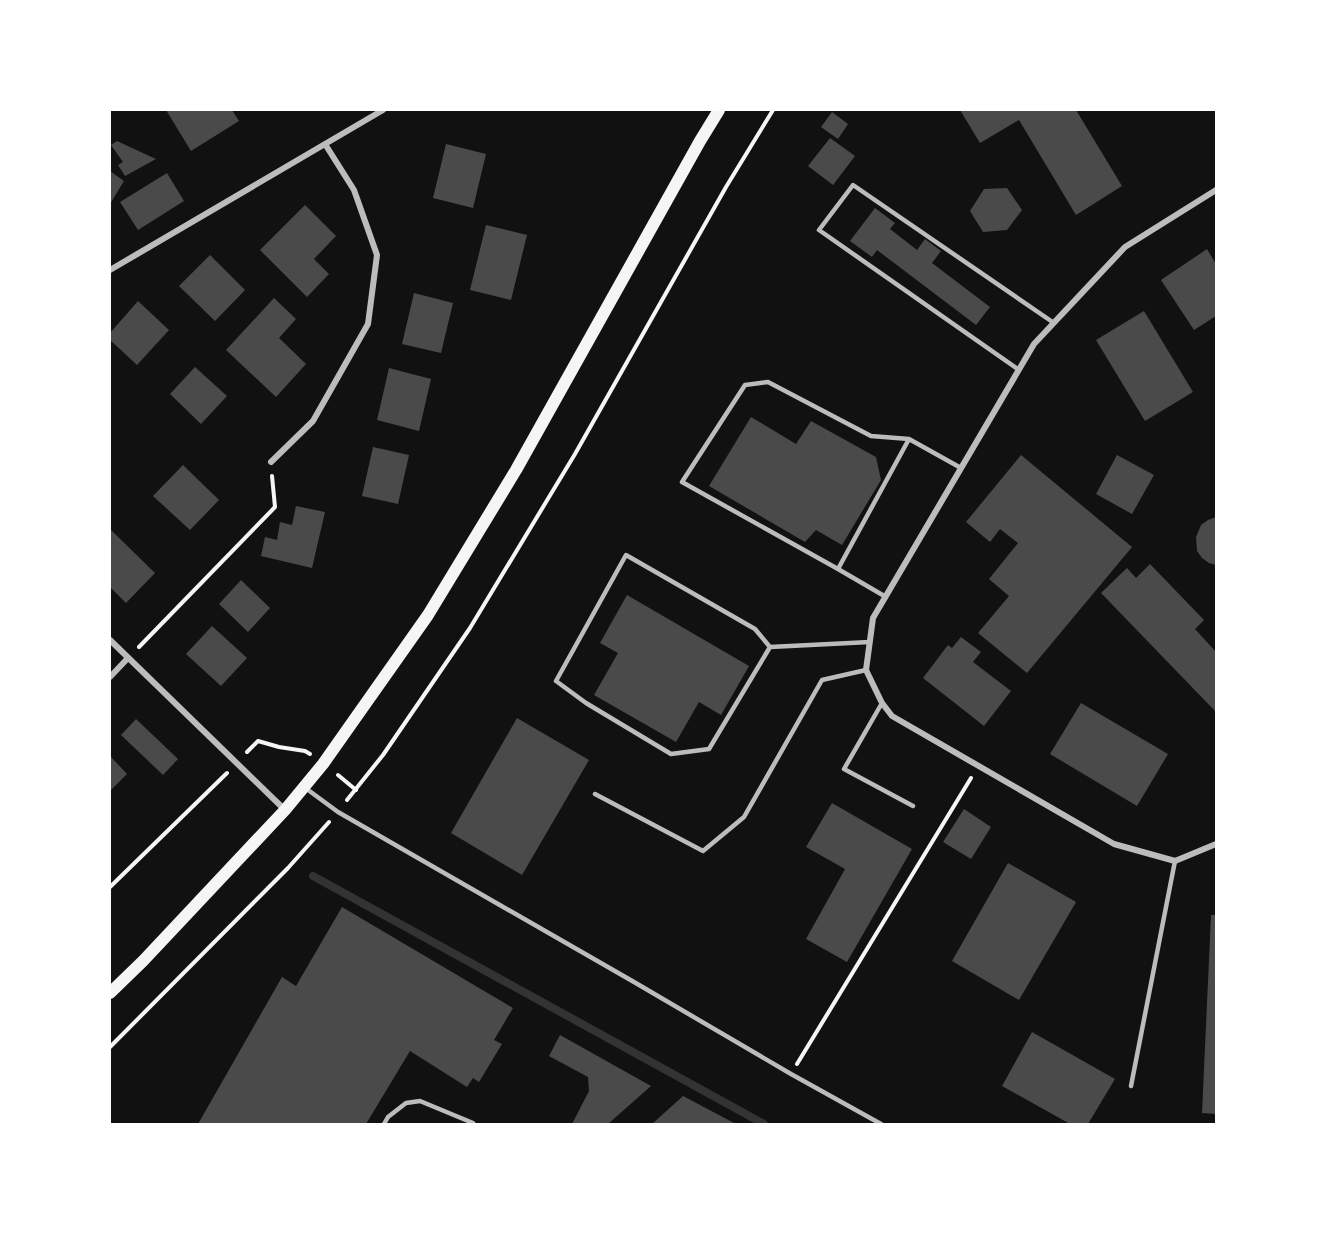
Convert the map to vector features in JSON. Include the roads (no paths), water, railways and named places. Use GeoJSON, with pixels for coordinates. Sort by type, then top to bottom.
{"type":"FeatureCollection","features":[{"type":"Feature","properties":{"kind":"main road"},"geometry":{"type":"LineString","coordinates":[[110,993],[143,962],[285,810],[323,764],[428,615],[516,470],[719,110]]}},
{"type":"Feature","properties":{"kind":"street"},"geometry":{"type":"LineString","coordinates":[[110,270],[383,110]]}},
{"type":"Feature","properties":{"kind":"street"},"geometry":{"type":"LineString","coordinates":[[271,462],[313,421],[368,324],[377,255],[354,190],[325,144]]}},
{"type":"Feature","properties":{"kind":"street"},"geometry":{"type":"LineString","coordinates":[[1216,190],[1125,247],[1035,344],[873,618],[866,670],[891,716],[1114,843],[1175,861],[1216,844]]}},
{"type":"Feature","properties":{"kind":"street"},"geometry":{"type":"LineString","coordinates":[[110,640],[285,810]]}},
{"type":"Feature","properties":{"kind":"street"},"geometry":{"type":"LineString","coordinates":[[110,677],[128,658]]}},
{"type":"Feature","properties":{"kind":"lane"},"geometry":{"type":"LineString","coordinates":[[1019,370],[819,230],[854,185],[1054,323]]}},
{"type":"Feature","properties":{"kind":"lane"},"geometry":{"type":"LineString","coordinates":[[886,597],[681,482],[745,385],[768,382],[871,436],[909,439],[962,468]]}},
{"type":"Feature","properties":{"kind":"lane"},"geometry":{"type":"LineString","coordinates":[[838,569],[909,439]]}},
{"type":"Feature","properties":{"kind":"lane"},"geometry":{"type":"LineString","coordinates":[[626,555],[755,629],[770,647],[709,749],[671,754],[586,703],[556,681],[626,555]]}},
{"type":"Feature","properties":{"kind":"lane"},"geometry":{"type":"LineString","coordinates":[[770,647],[870,642]]}},
{"type":"Feature","properties":{"kind":"lane"},"geometry":{"type":"LineString","coordinates":[[595,794],[703,851],[744,817],[822,680],[866,670]]}},
{"type":"Feature","properties":{"kind":"lane"},"geometry":{"type":"LineString","coordinates":[[882,703],[844,769],[913,806]]}},
{"type":"Feature","properties":{"kind":"lane"},"geometry":{"type":"LineString","coordinates":[[304,787],[338,812],[881,1125]]}},
{"type":"Feature","properties":{"kind":"lane"},"geometry":{"type":"LineString","coordinates":[[1131,1086],[1175,861]]}},
{"type":"Feature","properties":{"kind":"lane"},"geometry":{"type":"LineString","coordinates":[[384,1125],[388,1117],[406,1103],[420,1101],[472,1123]]}},
{"type":"Feature","properties":{"kind":"waterway"},"geometry":{"type":"LineString","coordinates":[[313,876],[764,1124]]}}]}
